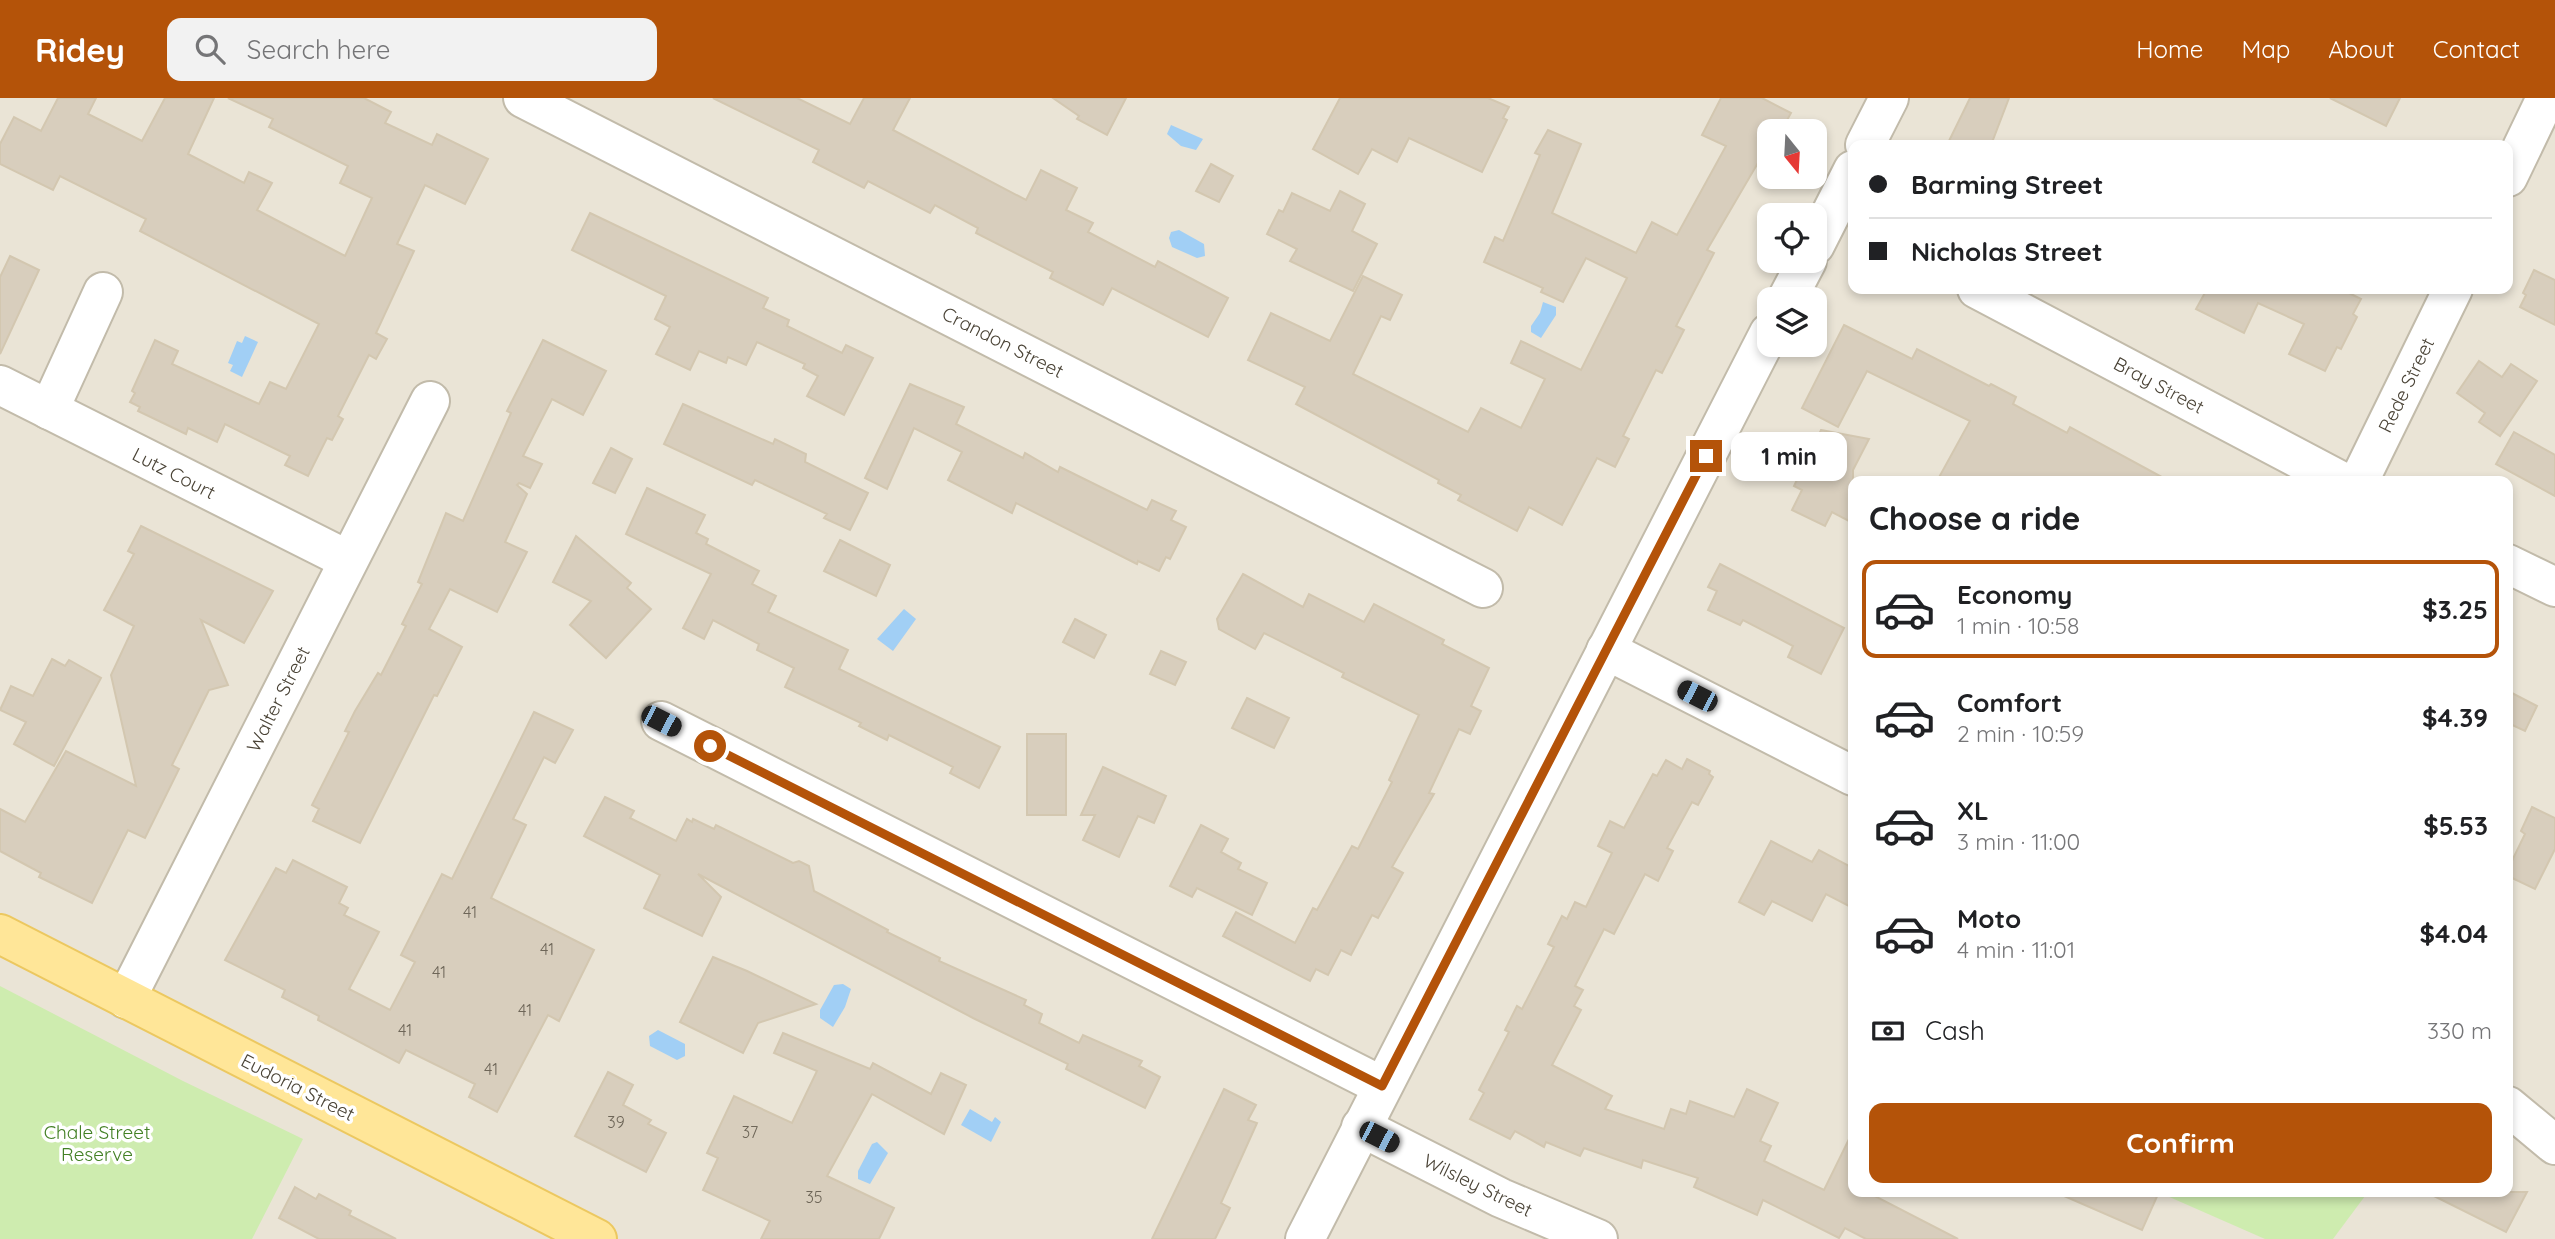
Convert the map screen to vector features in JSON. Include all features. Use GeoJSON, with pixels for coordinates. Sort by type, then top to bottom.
{"type":"FeatureCollection","features":[{"type":"Feature","properties":{"kind":"main road","name":"Eudoria Street"},"geometry":{"type":"LineString","coordinates":[[0,934],[597,1239]]}},
{"type":"Feature","properties":{"kind":"street","name":"Crandon Street"},"geometry":{"type":"LineString","coordinates":[[523,98],[576,109],[1483,588]]}},
{"type":"Feature","properties":{"kind":"street"},"geometry":{"type":"LineString","coordinates":[[1868,140],[1889,98]]}},
{"type":"Feature","properties":{"kind":"street"},"geometry":{"type":"LineString","coordinates":[[2513,167],[2546,98]]}},
{"type":"Feature","properties":{"kind":"street"},"geometry":{"type":"LineString","coordinates":[[1827,233],[1843,217],[1848,194]]}},
{"type":"Feature","properties":{"kind":"street"},"geometry":{"type":"LineString","coordinates":[[49,410],[103,292]]}},
{"type":"Feature","properties":{"kind":"street","name":"Bray Street"},"geometry":{"type":"LineString","coordinates":[[1986,294],[2332,476]]}},
{"type":"Feature","properties":{"kind":"street","name":"Rede Street"},"geometry":{"type":"LineString","coordinates":[[2361,476],[2452,294]]}},
{"type":"Feature","properties":{"kind":"street"},"geometry":{"type":"LineString","coordinates":[[1305,1239],[1757,356]]}},
{"type":"Feature","properties":{"kind":"street","name":"Lutz Court"},"geometry":{"type":"LineString","coordinates":[[0,385],[348,560]]}},
{"type":"Feature","properties":{"kind":"street","name":"Walter Street"},"geometry":{"type":"LineString","coordinates":[[126,999],[430,401]]}},
{"type":"Feature","properties":{"kind":"street"},"geometry":{"type":"LineString","coordinates":[[2513,566],[2555,587]]}},
{"type":"Feature","properties":{"kind":"street"},"geometry":{"type":"LineString","coordinates":[[1605,650],[1848,773]]}},
{"type":"Feature","properties":{"kind":"street"},"geometry":{"type":"LineString","coordinates":[[661,721],[1382,1086]]}},
{"type":"Feature","properties":{"kind":"street"},"geometry":{"type":"LineString","coordinates":[[2513,1105],[2555,1116]]}},
{"type":"Feature","properties":{"kind":"street"},"geometry":{"type":"LineString","coordinates":[[2513,1108],[2555,1145]]}},
{"type":"Feature","properties":{"kind":"street","name":"Wilsley Street"},"geometry":{"type":"LineString","coordinates":[[1361,1128],[1501,1198],[1598,1239]]}},
{"type":"Feature","properties":{"kind":"shaded area"},"geometry":{"type":"Polygon","coordinates":[[[0,98],[2555,98],[2555,1239],[0,1239],[0,98]]]}},
{"type":"Feature","properties":{"kind":"green space","name":"Chale Street Reserve"},"geometry":{"type":"Polygon","coordinates":[[[0,986],[183,1081],[303,1139],[252,1239],[0,1239],[0,986]]]}},
{"type":"Feature","properties":{"kind":"green space"},"geometry":{"type":"Polygon","coordinates":[[[2169,1197],[2364,1197],[2333,1239],[2265,1239],[2169,1197]]]}},
{"type":"Feature","properties":{"kind":"water"},"geometry":{"type":"Polygon","coordinates":[[[1171,125],[1203,139],[1196,150],[1181,146],[1167,134],[1171,125]]]}},
{"type":"Feature","properties":{"kind":"water"},"geometry":{"type":"Polygon","coordinates":[[[1179,230],[1204,244],[1205,256],[1197,258],[1172,247],[1169,238],[1171,232],[1179,230]]]}},
{"type":"Feature","properties":{"kind":"water"},"geometry":{"type":"Polygon","coordinates":[[[1543,302],[1556,307],[1556,315],[1541,338],[1531,332],[1531,326],[1540,313],[1543,302]]]}},
{"type":"Feature","properties":{"kind":"water"},"geometry":{"type":"Polygon","coordinates":[[[245,336],[258,342],[242,377],[230,371],[233,365],[228,363],[237,341],[242,343],[245,336]]]}},
{"type":"Feature","properties":{"kind":"water"},"geometry":{"type":"Polygon","coordinates":[[[904,609],[916,619],[893,651],[877,639],[904,609]]]}},
{"type":"Feature","properties":{"kind":"water"},"geometry":{"type":"Polygon","coordinates":[[[843,984],[851,989],[845,1007],[833,1027],[820,1018],[820,1010],[834,985],[843,984]]]}},
{"type":"Feature","properties":{"kind":"water"},"geometry":{"type":"Polygon","coordinates":[[[658,1030],[685,1044],[685,1056],[677,1060],[650,1046],[649,1036],[658,1030]]]}},
{"type":"Feature","properties":{"kind":"water"},"geometry":{"type":"Polygon","coordinates":[[[970,1109],[992,1122],[995,1117],[1001,1122],[991,1142],[961,1125],[970,1109]]]}},
{"type":"Feature","properties":{"kind":"water"},"geometry":{"type":"Polygon","coordinates":[[[877,1142],[888,1153],[870,1184],[858,1179],[858,1171],[872,1144],[877,1142]]]}},
{"type":"Feature","properties":{"kind":"building"},"geometry":{"type":"Polygon","coordinates":[[[58,98],[96,98],[88,114],[142,141],[165,98],[214,98],[188,154],[244,183],[249,172],[272,183],[257,210],[345,256],[372,198],[340,183],[348,166],[269,127],[273,119],[228,98],[364,98],[391,112],[385,123],[432,145],[437,134],[488,159],[465,204],[425,185],[397,244],[414,251],[376,333],[387,339],[376,359],[369,355],[338,416],[343,419],[332,440],[327,438],[308,476],[285,465],[290,456],[225,424],[217,442],[188,428],[186,434],[138,411],[140,407],[130,402],[135,393],[132,391],[155,340],[178,351],[172,364],[259,404],[270,382],[286,389],[319,324],[140,231],[146,219],[60,176],[53,190],[0,164],[0,144],[14,117],[41,131],[58,98]]]}},
{"type":"Feature","properties":{"kind":"building"},"geometry":{"type":"Polygon","coordinates":[[[713,98],[797,98],[850,124],[864,98],[910,98],[893,130],[1026,200],[1041,170],[1077,188],[1066,210],[1093,223],[1088,232],[1155,267],[1158,261],[1228,298],[1208,337],[1112,288],[1103,305],[1050,278],[1053,272],[976,233],[978,228],[935,205],[930,213],[868,181],[864,188],[813,162],[819,150],[713,98]]]}},
{"type":"Feature","properties":{"kind":"building"},"geometry":{"type":"Polygon","coordinates":[[[1053,98],[1126,98],[1107,135],[1077,119],[1079,116],[1053,98]]]}},
{"type":"Feature","properties":{"kind":"building"},"geometry":{"type":"Polygon","coordinates":[[[1340,98],[1488,98],[1509,107],[1503,118],[1507,120],[1482,172],[1409,138],[1397,162],[1372,149],[1358,174],[1313,149],[1340,98]]]}},
{"type":"Feature","properties":{"kind":"building"},"geometry":{"type":"Polygon","coordinates":[[[1721,98],[1762,98],[1791,113],[1788,119],[1757,119],[1757,165],[1707,250],[1714,253],[1676,326],[1684,330],[1662,373],[1656,370],[1623,436],[1629,439],[1615,467],[1597,458],[1562,525],[1529,507],[1517,531],[1458,500],[1461,495],[1438,483],[1439,480],[1296,404],[1305,387],[1248,360],[1271,313],[1330,341],[1363,276],[1402,295],[1390,320],[1381,316],[1353,374],[1468,432],[1481,408],[1521,428],[1545,379],[1511,363],[1521,341],[1581,370],[1627,278],[1586,258],[1563,302],[1541,292],[1543,288],[1484,262],[1495,237],[1503,241],[1540,155],[1535,153],[1548,130],[1581,144],[1552,213],[1636,253],[1652,222],[1677,235],[1726,146],[1702,135],[1721,98]]]}},
{"type":"Feature","properties":{"kind":"building"},"geometry":{"type":"Polygon","coordinates":[[[1970,98],[2009,98],[1993,140],[1949,140],[1970,98]]]}},
{"type":"Feature","properties":{"kind":"building"},"geometry":{"type":"Polygon","coordinates":[[[2330,98],[2400,98],[2386,126],[2330,98]]]}},
{"type":"Feature","properties":{"kind":"building"},"geometry":{"type":"Polygon","coordinates":[[[1211,164],[1233,176],[1219,202],[1196,191],[1211,164]]]}},
{"type":"Feature","properties":{"kind":"building"},"geometry":{"type":"Polygon","coordinates":[[[1340,191],[1365,204],[1352,231],[1377,244],[1353,291],[1290,261],[1297,249],[1267,234],[1279,210],[1283,212],[1292,193],[1330,211],[1340,191]]]}},
{"type":"Feature","properties":{"kind":"building"},"geometry":{"type":"Polygon","coordinates":[[[590,213],[768,298],[763,308],[789,320],[787,326],[842,353],[846,345],[873,358],[844,415],[807,396],[818,376],[803,368],[805,364],[757,342],[746,365],[728,357],[726,363],[699,351],[690,370],[656,354],[670,327],[655,319],[666,296],[572,250],[590,213]]]}},
{"type":"Feature","properties":{"kind":"building"},"geometry":{"type":"Polygon","coordinates":[[[10,256],[39,270],[0,354],[0,277],[10,256]]]}},
{"type":"Feature","properties":{"kind":"building"},"geometry":{"type":"Polygon","coordinates":[[[2534,270],[2555,280],[2555,325],[2520,307],[2526,295],[2523,293],[2534,270]]]}},
{"type":"Feature","properties":{"kind":"building"},"geometry":{"type":"Polygon","coordinates":[[[2204,294],[2351,294],[2361,299],[2353,314],[2357,317],[2341,349],[2337,347],[2325,371],[2289,354],[2304,324],[2258,303],[2244,333],[2196,309],[2204,294]]]}},
{"type":"Feature","properties":{"kind":"building"},"geometry":{"type":"Polygon","coordinates":[[[1844,325],[1912,359],[1917,349],[1989,386],[1991,384],[2016,397],[2013,404],[2067,433],[2070,427],[2160,476],[1940,476],[1970,421],[1867,371],[1838,427],[1802,408],[1844,325]]]}},
{"type":"Feature","properties":{"kind":"building"},"geometry":{"type":"Polygon","coordinates":[[[543,340],[606,371],[583,415],[552,399],[523,456],[542,464],[530,488],[519,483],[517,485],[527,494],[505,542],[527,552],[497,612],[450,589],[429,629],[462,647],[437,696],[434,695],[360,843],[313,821],[319,809],[312,805],[349,732],[345,731],[355,711],[378,673],[381,675],[406,626],[402,624],[422,584],[418,582],[446,513],[463,521],[511,413],[507,411],[543,340]]]}},
{"type":"Feature","properties":{"kind":"building"},"geometry":{"type":"Polygon","coordinates":[[[2479,361],[2502,377],[2511,364],[2537,381],[2500,436],[2479,422],[2485,413],[2457,393],[2479,361]]]}},
{"type":"Feature","properties":{"kind":"building"},"geometry":{"type":"Polygon","coordinates":[[[910,384],[964,407],[956,424],[1023,458],[1025,453],[1058,472],[1060,467],[1147,510],[1152,500],[1176,511],[1171,520],[1186,527],[1170,559],[1166,557],[1159,571],[1138,561],[1137,564],[1016,503],[1012,513],[948,480],[962,452],[914,428],[887,489],[865,478],[910,384]]]}},
{"type":"Feature","properties":{"kind":"building"},"geometry":{"type":"Polygon","coordinates":[[[683,404],[773,444],[775,439],[806,454],[805,462],[868,493],[850,530],[824,518],[827,514],[755,480],[752,485],[664,444],[683,404]]]}},
{"type":"Feature","properties":{"kind":"building"},"geometry":{"type":"Polygon","coordinates":[[[1821,430],[1869,439],[1853,470],[1853,476],[1848,476],[1848,520],[1832,512],[1825,526],[1792,510],[1802,490],[1794,486],[1821,430]]]}},
{"type":"Feature","properties":{"kind":"building"},"geometry":{"type":"Polygon","coordinates":[[[2514,432],[2555,455],[2555,496],[2496,464],[2514,432]]]}},
{"type":"Feature","properties":{"kind":"building"},"geometry":{"type":"Polygon","coordinates":[[[611,448],[632,459],[615,493],[593,483],[611,448]]]}},
{"type":"Feature","properties":{"kind":"building"},"geometry":{"type":"Polygon","coordinates":[[[647,488],[705,515],[696,533],[708,539],[706,544],[759,571],[752,584],[776,596],[768,612],[848,650],[839,669],[1000,747],[979,788],[950,773],[953,767],[889,735],[887,740],[859,726],[861,723],[785,687],[794,668],[757,650],[759,644],[713,620],[704,639],[683,628],[711,574],[626,534],[647,488]]]}},
{"type":"Feature","properties":{"kind":"building"},"geometry":{"type":"Polygon","coordinates":[[[141,526],[273,591],[244,643],[201,620],[228,685],[209,690],[172,765],[179,769],[145,838],[128,830],[92,903],[39,877],[41,873],[0,851],[0,809],[25,822],[66,751],[136,786],[111,675],[134,626],[104,610],[134,554],[128,551],[141,526]]]}},
{"type":"Feature","properties":{"kind":"building"},"geometry":{"type":"Polygon","coordinates":[[[576,536],[631,583],[627,588],[651,609],[606,658],[570,625],[591,601],[553,582],[576,536]]]}},
{"type":"Feature","properties":{"kind":"building"},"geometry":{"type":"Polygon","coordinates":[[[840,540],[890,565],[876,596],[824,571],[840,540]]]}},
{"type":"Feature","properties":{"kind":"building"},"geometry":{"type":"Polygon","coordinates":[[[1720,564],[1844,628],[1821,674],[1788,657],[1793,646],[1743,620],[1740,625],[1708,610],[1717,591],[1708,587],[1720,564]]]}},
{"type":"Feature","properties":{"kind":"building"},"geometry":{"type":"Polygon","coordinates":[[[1243,574],[1303,607],[1309,594],[1364,622],[1374,604],[1444,640],[1442,644],[1489,668],[1471,706],[1481,711],[1470,734],[1459,729],[1429,793],[1434,794],[1392,867],[1403,873],[1378,918],[1372,915],[1351,955],[1341,950],[1328,975],[1316,969],[1310,981],[1223,936],[1236,912],[1295,943],[1313,908],[1317,910],[1352,846],[1358,849],[1392,782],[1389,780],[1419,715],[1342,677],[1344,673],[1264,633],[1255,649],[1219,629],[1217,619],[1243,574]]]}},
{"type":"Feature","properties":{"kind":"building"},"geometry":{"type":"Polygon","coordinates":[[[1075,619],[1106,635],[1094,658],[1063,642],[1075,619]]]}},
{"type":"Feature","properties":{"kind":"building"},"geometry":{"type":"Polygon","coordinates":[[[1161,651],[1186,662],[1175,685],[1150,674],[1161,651]]]}},
{"type":"Feature","properties":{"kind":"building"},"geometry":{"type":"Polygon","coordinates":[[[52,659],[65,666],[69,660],[101,678],[54,766],[14,744],[26,722],[0,710],[11,686],[33,696],[52,659]]]}},
{"type":"Feature","properties":{"kind":"building"},"geometry":{"type":"Polygon","coordinates":[[[2513,694],[2537,706],[2525,731],[2513,725],[2513,694]]]}},
{"type":"Feature","properties":{"kind":"building"},"geometry":{"type":"Polygon","coordinates":[[[1247,698],[1289,718],[1274,748],[1232,728],[1247,698]]]}},
{"type":"Feature","properties":{"kind":"building"},"geometry":{"type":"Polygon","coordinates":[[[534,712],[573,730],[555,763],[544,757],[513,819],[526,825],[491,898],[594,950],[559,1021],[548,1015],[497,1112],[469,1097],[475,1084],[406,1050],[399,1063],[318,1020],[319,1016],[282,997],[285,990],[225,960],[276,868],[286,873],[293,860],[347,887],[339,903],[348,908],[344,915],[379,932],[349,989],[390,1010],[415,962],[401,955],[442,874],[452,879],[534,712]]]}},
{"type":"Feature","properties":{"kind":"building"},"geometry":{"type":"Polygon","coordinates":[[[1027,734],[1066,734],[1066,815],[1027,815],[1027,734]]]}},
{"type":"Feature","properties":{"kind":"building"},"geometry":{"type":"Polygon","coordinates":[[[1687,759],[1710,771],[1709,774],[1713,777],[1698,805],[1692,802],[1667,848],[1673,851],[1658,881],[1645,874],[1614,934],[1604,929],[1575,986],[1583,990],[1574,1006],[1581,1010],[1552,1065],[1612,1096],[1605,1109],[1664,1129],[1671,1109],[1686,1114],[1690,1101],[1734,1117],[1747,1089],[1778,1103],[1760,1141],[1771,1146],[1764,1161],[1824,1190],[1848,1141],[1848,1197],[1877,1197],[1958,1239],[1866,1239],[1845,1228],[1839,1238],[1763,1200],[1757,1215],[1694,1187],[1698,1178],[1643,1160],[1641,1168],[1584,1148],[1580,1156],[1546,1142],[1544,1147],[1515,1131],[1510,1139],[1470,1119],[1484,1093],[1479,1090],[1509,1032],[1505,1030],[1517,1006],[1522,1009],[1554,947],[1548,944],[1562,916],[1567,919],[1575,902],[1586,907],[1612,853],[1598,846],[1610,821],[1624,828],[1653,774],[1657,776],[1666,760],[1682,769],[1687,759]]]}},
{"type":"Feature","properties":{"kind":"building"},"geometry":{"type":"Polygon","coordinates":[[[1103,767],[1166,796],[1154,823],[1138,816],[1119,857],[1083,840],[1095,815],[1081,815],[1103,767]]]}},
{"type":"Feature","properties":{"kind":"building"},"geometry":{"type":"Polygon","coordinates":[[[605,797],[634,811],[630,818],[676,841],[687,819],[692,822],[693,819],[714,829],[716,825],[793,863],[799,861],[809,866],[814,891],[940,958],[939,961],[1026,1000],[1024,1005],[1042,1014],[1039,1023],[1079,1043],[1083,1035],[1142,1061],[1139,1066],[1160,1077],[1145,1108],[1066,1069],[1068,1064],[973,1018],[698,874],[721,897],[702,936],[644,908],[660,875],[584,836],[605,797]]]}},
{"type":"Feature","properties":{"kind":"building"},"geometry":{"type":"Polygon","coordinates":[[[2532,807],[2555,818],[2555,849],[2535,889],[2513,878],[2513,859],[2525,834],[2521,831],[2532,807]]]}},
{"type":"Feature","properties":{"kind":"building"},"geometry":{"type":"Polygon","coordinates":[[[1201,825],[1228,839],[1221,852],[1241,863],[1238,869],[1267,883],[1252,915],[1197,888],[1192,897],[1170,886],[1201,825]]]}},
{"type":"Feature","properties":{"kind":"building"},"geometry":{"type":"Polygon","coordinates":[[[1771,841],[1812,862],[1819,850],[1848,865],[1848,905],[1826,894],[1812,921],[1772,901],[1764,915],[1739,902],[1771,841]]]}},
{"type":"Feature","properties":{"kind":"building"},"geometry":{"type":"Polygon","coordinates":[[[713,957],[816,1004],[758,1023],[743,1053],[680,1022],[713,957]]]}},
{"type":"Feature","properties":{"kind":"building"},"geometry":{"type":"Polygon","coordinates":[[[783,1033],[870,1069],[873,1063],[931,1094],[941,1073],[966,1085],[944,1134],[872,1094],[827,1176],[894,1208],[879,1239],[761,1239],[770,1221],[703,1190],[718,1158],[707,1153],[734,1096],[792,1123],[817,1071],[774,1053],[783,1033]]]}},
{"type":"Feature","properties":{"kind":"building"},"geometry":{"type":"Polygon","coordinates":[[[608,1072],[633,1085],[623,1105],[651,1120],[648,1124],[666,1133],[646,1172],[575,1136],[608,1072]]]}},
{"type":"Feature","properties":{"kind":"building"},"geometry":{"type":"Polygon","coordinates":[[[1224,1089],[1256,1105],[1248,1120],[1257,1123],[1221,1203],[1230,1208],[1215,1239],[1152,1239],[1224,1089]]]}},
{"type":"Feature","properties":{"kind":"building"},"geometry":{"type":"Polygon","coordinates":[[[295,1187],[316,1199],[319,1194],[351,1211],[349,1215],[396,1239],[319,1239],[279,1218],[295,1187]]]}},
{"type":"Feature","properties":{"kind":"building"},"geometry":{"type":"Polygon","coordinates":[[[2513,1192],[2527,1192],[2506,1232],[2436,1197],[2513,1197],[2513,1192]]]}},
{"type":"Feature","properties":{"kind":"building"},"geometry":{"type":"Polygon","coordinates":[[[2066,1197],[2157,1197],[2142,1230],[2066,1197]]]}},
{"type":"Feature","properties":{"kind":"route"},"geometry":{"type":"LineString","coordinates":[[710,746],[1382,1086],[1706,456]]}}]}
